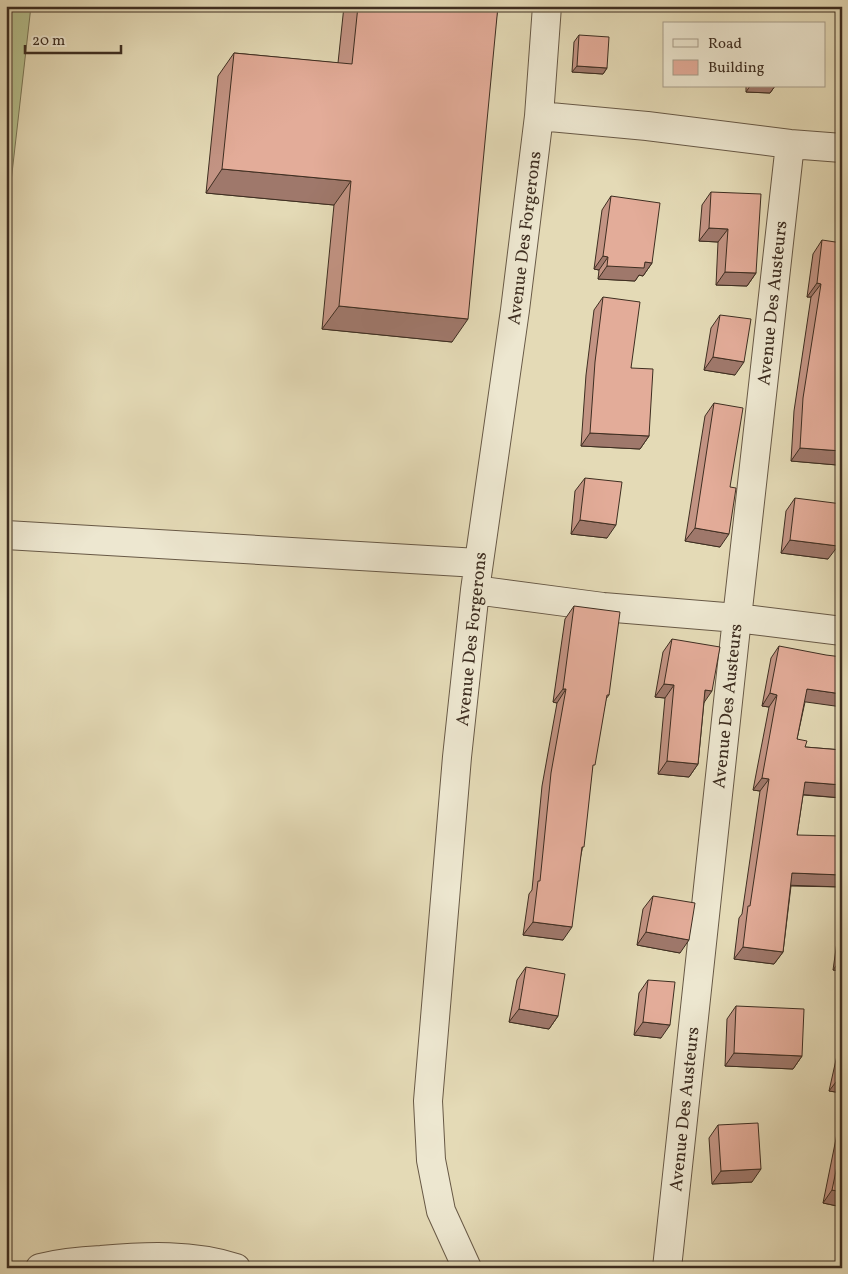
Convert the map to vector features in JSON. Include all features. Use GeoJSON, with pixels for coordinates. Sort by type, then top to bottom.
{"type":"FeatureCollection","features":[{"type":"Feature","properties":{"kind":"street","name":"Avenue Des Forgerons"},"geometry":{"type":"LineString","coordinates":[[467,1268],[441,1211],[431,1160],[428,1101],[456,776],[475,590],[515,310],[539,116],[547,6]]}},
{"type":"Feature","properties":{"kind":"street"},"geometry":{"type":"LineString","coordinates":[[539,116],[842,148]]}},
{"type":"Feature","properties":{"kind":"street","name":"Avenue Des Austeurs"},"geometry":{"type":"LineString","coordinates":[[667,1268],[790,144]]}},
{"type":"Feature","properties":{"kind":"street"},"geometry":{"type":"LineString","coordinates":[[6,535],[478,563]]}},
{"type":"Feature","properties":{"kind":"street"},"geometry":{"type":"LineString","coordinates":[[475,590],[603,607],[737,618],[842,631]]}},
{"type":"Feature","properties":{"kind":"street"},"geometry":{"type":"LineString","coordinates":[[40,1268],[59,1263],[158,1257],[222,1263],[236,1268]]}},
{"type":"Feature","properties":{"kind":"green space"},"geometry":{"type":"Polygon","coordinates":[[[6,6],[31,6],[6,226],[6,6]]]}},
{"type":"Feature","properties":{"kind":"building"},"geometry":{"type":"Polygon","coordinates":[[[358,6],[498,6],[468,319],[339,306],[351,181],[222,169],[234,53],[352,64],[358,6]]]}},
{"type":"Feature","properties":{"kind":"building"},"geometry":{"type":"Polygon","coordinates":[[[579,35],[609,37],[607,68],[577,66],[579,35]]]}},
{"type":"Feature","properties":{"kind":"building"},"geometry":{"type":"Polygon","coordinates":[[[711,192],[761,194],[756,273],[725,272],[728,229],[709,228],[711,192]]]}},
{"type":"Feature","properties":{"kind":"building"},"geometry":{"type":"Polygon","coordinates":[[[611,196],[660,203],[652,263],[645,262],[644,268],[607,266],[608,257],[603,256],[611,196]]]}},
{"type":"Feature","properties":{"kind":"building"},"geometry":{"type":"Polygon","coordinates":[[[822,240],[842,243],[842,380],[840,391],[842,391],[842,451],[800,448],[803,398],[821,284],[817,283],[822,240]]]}},
{"type":"Feature","properties":{"kind":"building"},"geometry":{"type":"Polygon","coordinates":[[[603,297],[640,302],[631,368],[653,369],[649,436],[590,433],[595,362],[603,297]]]}},
{"type":"Feature","properties":{"kind":"building"},"geometry":{"type":"Polygon","coordinates":[[[720,315],[751,319],[744,362],[713,357],[720,315]]]}},
{"type":"Feature","properties":{"kind":"building"},"geometry":{"type":"Polygon","coordinates":[[[714,403],[743,408],[730,487],[736,488],[729,534],[695,528],[714,403]]]}},
{"type":"Feature","properties":{"kind":"building"},"geometry":{"type":"Polygon","coordinates":[[[585,478],[622,482],[616,525],[580,520],[585,478]]]}},
{"type":"Feature","properties":{"kind":"building"},"geometry":{"type":"Polygon","coordinates":[[[795,498],[842,504],[838,546],[790,540],[795,498]]]}},
{"type":"Feature","properties":{"kind":"building"},"geometry":{"type":"Polygon","coordinates":[[[574,606],[620,612],[609,695],[607,695],[595,765],[593,765],[584,847],[582,847],[572,927],[533,922],[538,881],[540,881],[551,773],[566,689],[563,689],[574,606]]]}},
{"type":"Feature","properties":{"kind":"building"},"geometry":{"type":"Polygon","coordinates":[[[672,639],[720,647],[712,691],[705,690],[698,764],[667,761],[674,685],[664,684],[672,639]]]}},
{"type":"Feature","properties":{"kind":"building"},"geometry":{"type":"Polygon","coordinates":[[[779,646],[842,657],[842,694],[807,689],[797,739],[807,741],[805,747],[842,750],[842,785],[805,782],[797,835],[842,836],[842,875],[792,873],[783,952],[743,947],[769,779],[762,778],[777,695],[770,693],[779,646]]]}},
{"type":"Feature","properties":{"kind":"building"},"geometry":{"type":"Polygon","coordinates":[[[653,896],[695,903],[689,940],[646,932],[653,896]]]}},
{"type":"Feature","properties":{"kind":"building"},"geometry":{"type":"Polygon","coordinates":[[[526,967],[565,974],[558,1016],[519,1009],[526,967]]]}},
{"type":"Feature","properties":{"kind":"building"},"geometry":{"type":"Polygon","coordinates":[[[648,980],[675,982],[670,1025],[643,1022],[648,980]]]}},
{"type":"Feature","properties":{"kind":"building"},"geometry":{"type":"Polygon","coordinates":[[[736,1006],[804,1009],[802,1056],[734,1053],[736,1006]]]}},
{"type":"Feature","properties":{"kind":"building"},"geometry":{"type":"Polygon","coordinates":[[[842,1063],[842,1078],[839,1078],[842,1063]]]}},
{"type":"Feature","properties":{"kind":"building"},"geometry":{"type":"Polygon","coordinates":[[[758,1123],[761,1169],[721,1171],[718,1125],[758,1123]]]}},
{"type":"Feature","properties":{"kind":"building"},"geometry":{"type":"Polygon","coordinates":[[[842,1142],[842,1192],[832,1190],[842,1142]]]}}]}
